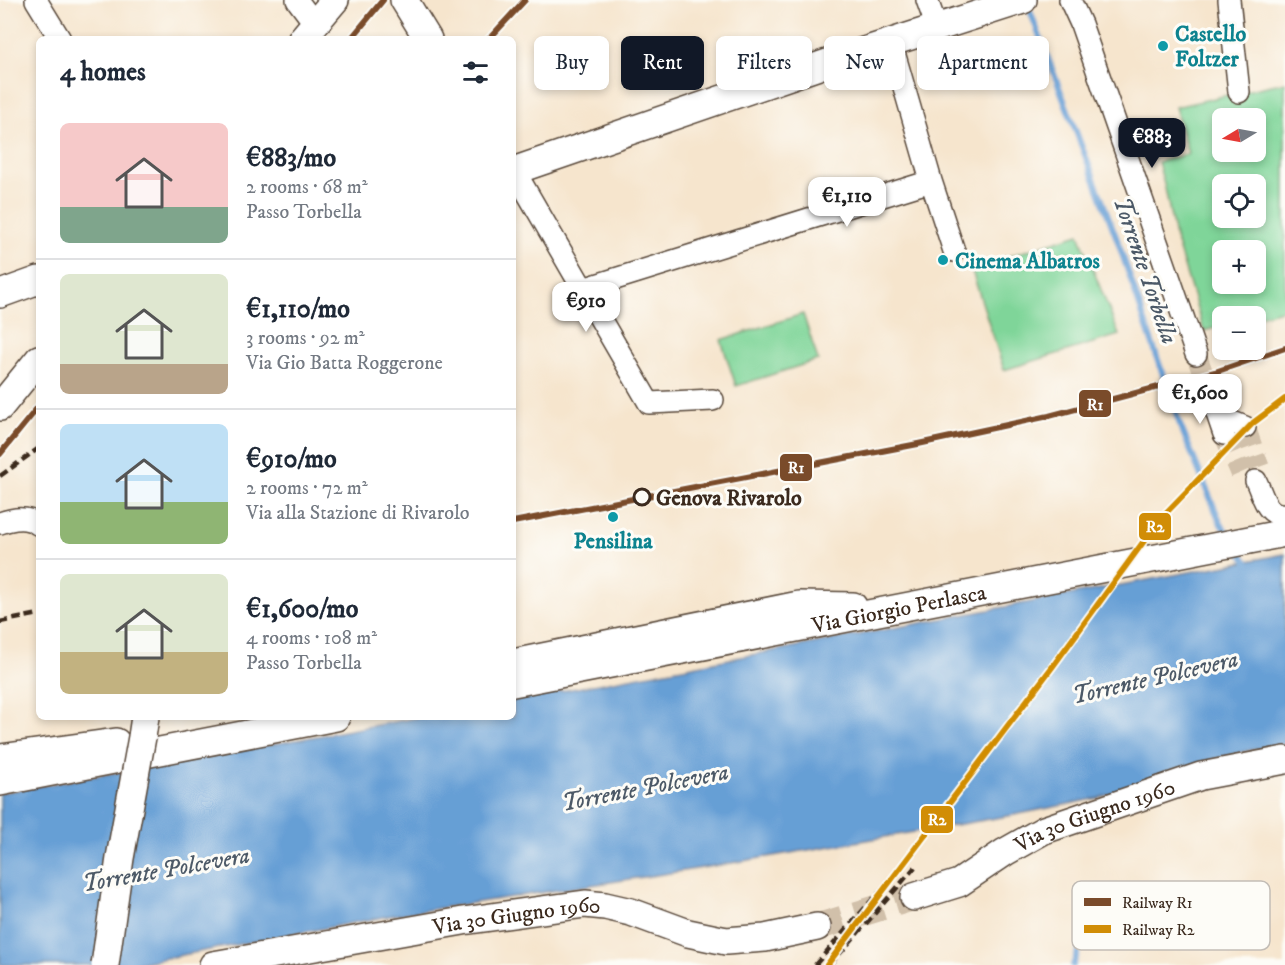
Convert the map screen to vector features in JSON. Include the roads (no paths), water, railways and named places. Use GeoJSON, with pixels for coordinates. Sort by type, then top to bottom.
{"type":"FeatureCollection","features":[{"type":"Feature","properties":{"kind":"main road"},"geometry":{"type":"LineString","coordinates":[[308,32],[335,0]]}},
{"type":"Feature","properties":{"kind":"main road"},"geometry":{"type":"LineString","coordinates":[[404,0],[426,36]]}},
{"type":"Feature","properties":{"kind":"main road"},"geometry":{"type":"LineString","coordinates":[[905,38],[1014,3]]}},
{"type":"Feature","properties":{"kind":"main road"},"geometry":{"type":"LineString","coordinates":[[516,161],[518,158],[550,157],[824,65]]}},
{"type":"Feature","properties":{"kind":"main road"},"geometry":{"type":"LineString","coordinates":[[0,294],[36,281]]}},
{"type":"Feature","properties":{"kind":"main road"},"geometry":{"type":"LineString","coordinates":[[0,407],[36,363]]}},
{"type":"Feature","properties":{"kind":"main road","name":"Via Giorgio Perlasca"},"geometry":{"type":"LineString","coordinates":[[516,682],[1273,535]]}},
{"type":"Feature","properties":{"kind":"main road"},"geometry":{"type":"LineString","coordinates":[[516,662],[799,605],[905,608]]}},
{"type":"Feature","properties":{"kind":"main road"},"geometry":{"type":"LineString","coordinates":[[0,758],[143,727],[213,720]]}},
{"type":"Feature","properties":{"kind":"main road"},"geometry":{"type":"LineString","coordinates":[[0,782],[320,720]]}},
{"type":"Feature","properties":{"kind":"main road"},"geometry":{"type":"LineString","coordinates":[[105,965],[120,858],[143,727]]}},
{"type":"Feature","properties":{"kind":"main road","name":"Via 30 Giugno 1960"},"geometry":{"type":"LineString","coordinates":[[914,897],[959,883],[1005,852],[1044,831],[1202,776],[1285,760]]}},
{"type":"Feature","properties":{"kind":"main road","name":"Via 30 Giugno 1960"},"geometry":{"type":"LineString","coordinates":[[213,965],[463,921],[585,904],[631,912],[688,933],[726,941],[765,938],[817,927]]}},
{"type":"Feature","properties":{"kind":"street"},"geometry":{"type":"LineString","coordinates":[[36,0],[58,36]]}},
{"type":"Feature","properties":{"kind":"street"},"geometry":{"type":"LineString","coordinates":[[297,0],[308,32]]}},
{"type":"Feature","properties":{"kind":"street"},"geometry":{"type":"LineString","coordinates":[[927,0],[937,28]]}},
{"type":"Feature","properties":{"kind":"street"},"geometry":{"type":"LineString","coordinates":[[1070,0],[1081,24],[1197,354]]}},
{"type":"Feature","properties":{"kind":"street"},"geometry":{"type":"LineString","coordinates":[[1229,0],[1239,92]]}},
{"type":"Feature","properties":{"kind":"street"},"geometry":{"type":"LineString","coordinates":[[905,89],[954,251]]}},
{"type":"Feature","properties":{"kind":"street"},"geometry":{"type":"LineString","coordinates":[[516,170],[650,404],[713,400]]}},
{"type":"Feature","properties":{"kind":"street"},"geometry":{"type":"LineString","coordinates":[[583,289],[932,181]]}},
{"type":"Feature","properties":{"kind":"street"},"geometry":{"type":"LineString","coordinates":[[1219,418],[1245,427]]}},
{"type":"Feature","properties":{"kind":"street"},"geometry":{"type":"LineString","coordinates":[[1252,474],[1267,506],[1273,513],[1285,514]]}},
{"type":"Feature","properties":{"kind":"street"},"geometry":{"type":"LineString","coordinates":[[0,523],[24,518],[36,523]]}},
{"type":"Feature","properties":{"kind":"water","name":"Torrente Polcevera"},"geometry":{"type":"Polygon","coordinates":[[[1285,554],[1285,744],[1172,770],[1099,798],[1014,815],[696,869],[395,915],[129,965],[0,965],[0,793],[404,720],[516,720],[516,699],[1285,554]]]}},
{"type":"Feature","properties":{"kind":"waterway","name":"Torrente Torbella"},"geometry":{"type":"LineString","coordinates":[[1027,3],[1117,239],[1180,425],[1221,524],[1230,537]]}},
{"type":"Feature","properties":{"kind":"waterway","name":"Torrente Torbella"},"geometry":{"type":"LineString","coordinates":[[1237,548],[1251,567]]}},
{"type":"Feature","properties":{"kind":"waterway"},"geometry":{"type":"LineString","coordinates":[[1073,965],[1079,950]]}},
{"type":"Feature","properties":{"kind":"tunnel"},"geometry":{"type":"LineString","coordinates":[[1196,354],[1213,402]]}},
{"type":"Feature","properties":{"kind":"tunnel"},"geometry":{"type":"LineString","coordinates":[[1245,427],[1259,467]]}},
{"type":"Feature","properties":{"kind":"tunnel"},"geometry":{"type":"LineString","coordinates":[[1224,434],[1241,473]]}},
{"type":"Feature","properties":{"kind":"tunnel"},"geometry":{"type":"LineString","coordinates":[[817,927],[914,897]]}},
{"type":"Feature","properties":{"kind":"railway"},"geometry":{"type":"LineString","coordinates":[[492,36],[525,0]]}},
{"type":"Feature","properties":{"kind":"railway"},"geometry":{"type":"LineString","coordinates":[[516,521],[918,444],[1049,416],[1215,372],[1285,348]]}},
{"type":"Feature","properties":{"kind":"railway"},"geometry":{"type":"LineString","coordinates":[[0,476],[36,450]]}},
{"type":"Feature","properties":{"kind":"railway"},"geometry":{"type":"LineString","coordinates":[[0,622],[36,615]]}},
{"type":"Feature","properties":{"kind":"railway"},"geometry":{"type":"LineString","coordinates":[[815,965],[906,861]]}},
{"type":"Feature","properties":{"kind":"railway"},"geometry":{"type":"LineString","coordinates":[[830,965],[915,867]]}},
{"type":"Feature","properties":{"kind":"rail line","name":"R1"},"geometry":{"type":"LineString","coordinates":[[353,36],[383,0]]}},
{"type":"Feature","properties":{"kind":"rail line","name":"R1"},"geometry":{"type":"LineString","coordinates":[[492,36],[525,0]]}},
{"type":"Feature","properties":{"kind":"rail line","name":"R1"},"geometry":{"type":"LineString","coordinates":[[516,521],[918,444],[1049,416],[1215,372],[1285,348]]}},
{"type":"Feature","properties":{"kind":"rail line","name":"R2"},"geometry":{"type":"LineString","coordinates":[[827,965],[1053,666],[1160,519],[1253,423],[1285,399]]}},
{"type":"Feature","properties":{"kind":"rail line","name":"R1"},"geometry":{"type":"LineString","coordinates":[[0,454],[36,410]]}},
{"type":"Feature","properties":{"kind":"place","name":"Castello Foltzer"},"geometry":{"type":"Point","coordinates":[1163,46]}},
{"type":"Feature","properties":{"kind":"place","name":"Cinema Albatros"},"geometry":{"type":"Point","coordinates":[943,260]}},
{"type":"Feature","properties":{"kind":"place","name":"Genova Rivarolo"},"geometry":{"type":"Point","coordinates":[642,497]}},
{"type":"Feature","properties":{"kind":"place","name":"Pensilina"},"geometry":{"type":"Point","coordinates":[613,517]}}]}
